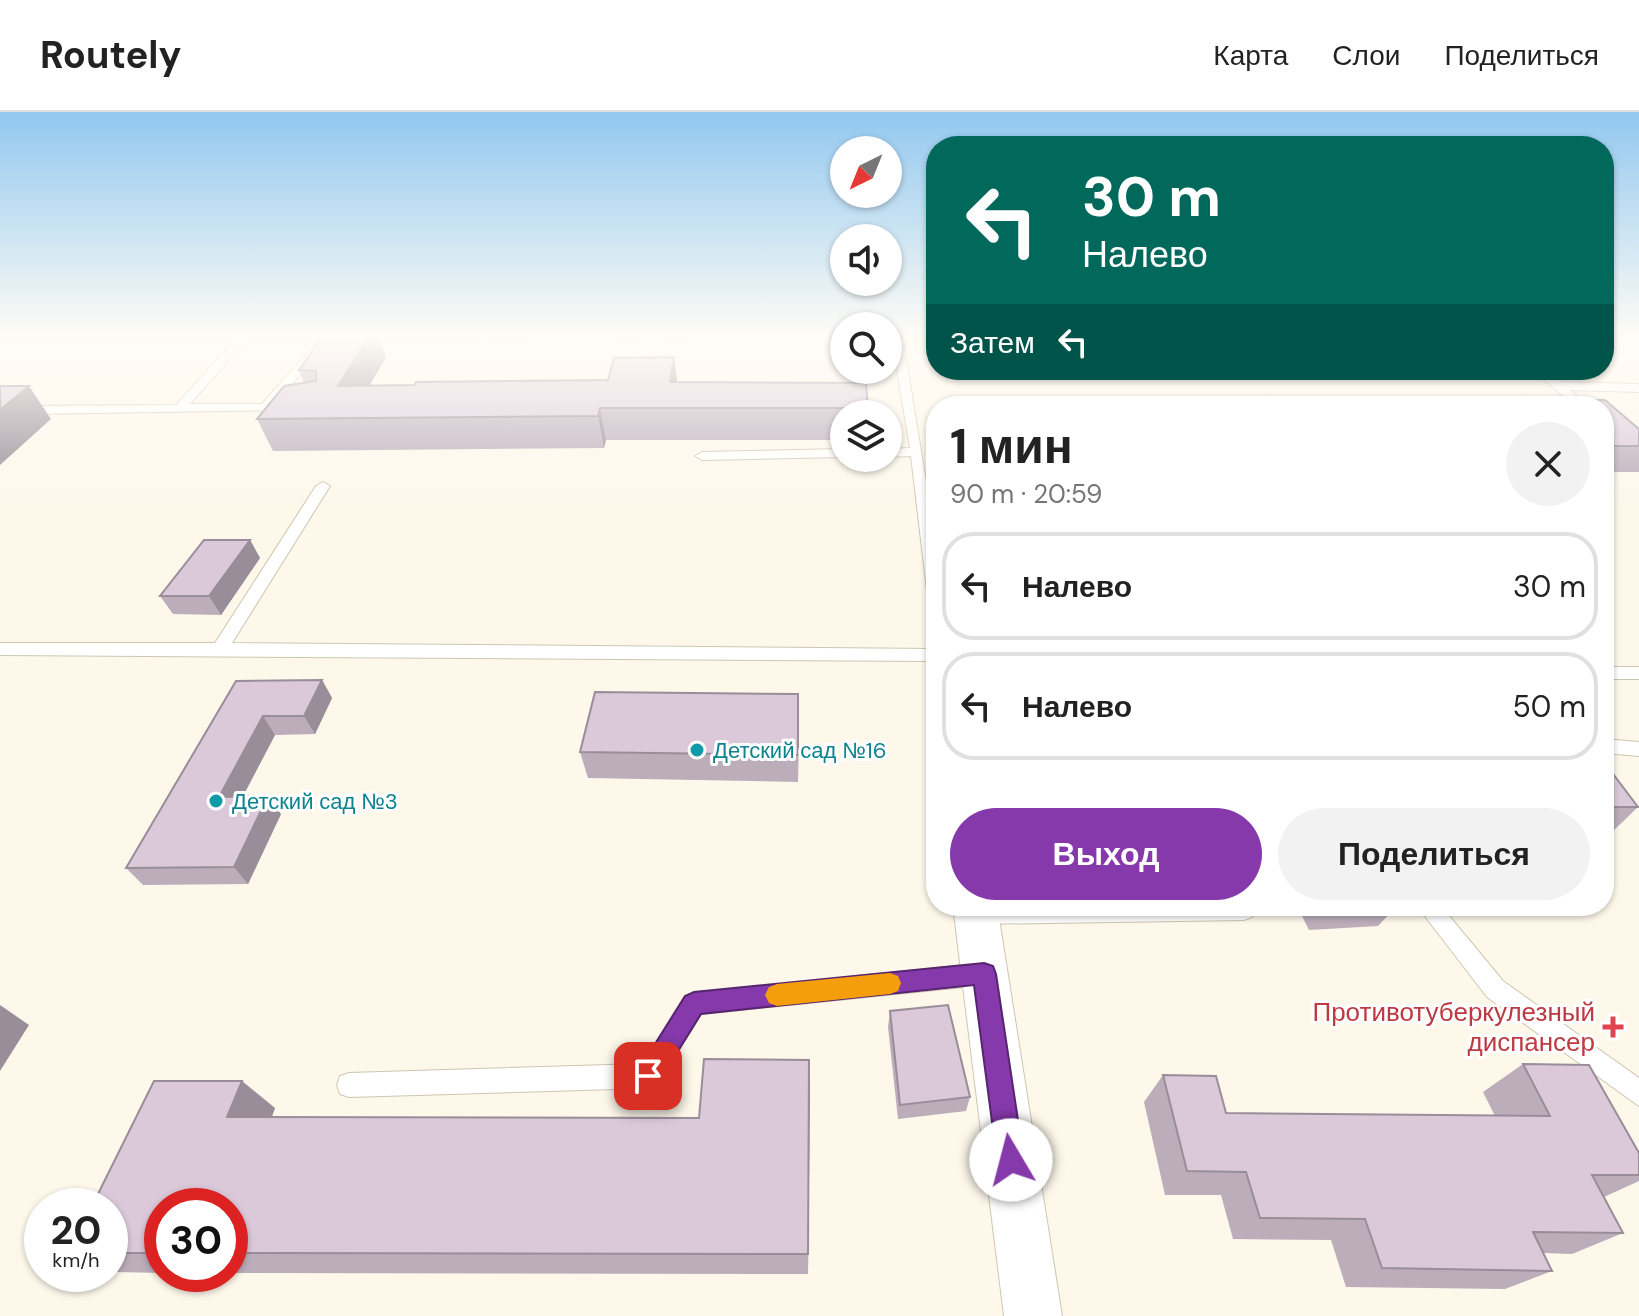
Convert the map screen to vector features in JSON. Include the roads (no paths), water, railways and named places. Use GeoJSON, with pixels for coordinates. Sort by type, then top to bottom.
{"type":"FeatureCollection","features":[{"type":"Feature","properties":{"kind":"street"},"geometry":{"type":"LineString","coordinates":[[977,916],[1033,1316]]}},
{"type":"Feature","properties":{"kind":"lane"},"geometry":{"type":"LineString","coordinates":[[180,408],[193,393]]}},
{"type":"Feature","properties":{"kind":"lane"},"geometry":{"type":"LineString","coordinates":[[266,407],[278,393]]}},
{"type":"Feature","properties":{"kind":"lane"},"geometry":{"type":"LineString","coordinates":[[907,393],[926,522]]}},
{"type":"Feature","properties":{"kind":"lane"},"geometry":{"type":"LineString","coordinates":[[0,417],[30,410],[309,407]]}},
{"type":"Feature","properties":{"kind":"lane"},"geometry":{"type":"LineString","coordinates":[[902,453],[917,452]]}},
{"type":"Feature","properties":{"kind":"lane"},"geometry":{"type":"LineString","coordinates":[[702,456],[830,453]]}},
{"type":"Feature","properties":{"kind":"lane"},"geometry":{"type":"LineString","coordinates":[[220,649],[323,486]]}},
{"type":"Feature","properties":{"kind":"lane"},"geometry":{"type":"LineString","coordinates":[[0,649],[926,655]]}},
{"type":"Feature","properties":{"kind":"lane"},"geometry":{"type":"LineString","coordinates":[[1614,673],[1639,673]]}},
{"type":"Feature","properties":{"kind":"lane"},"geometry":{"type":"LineString","coordinates":[[1614,747],[1639,749]]}},
{"type":"Feature","properties":{"kind":"lane"},"geometry":{"type":"LineString","coordinates":[[1436,916],[1495,989],[1639,1093]]}},
{"type":"Feature","properties":{"kind":"lane"},"geometry":{"type":"LineString","coordinates":[[349,1085],[648,1076],[694,1004],[984,974]]}},
{"type":"Feature","properties":{"kind":"place","name":"Детский сад №16"},"geometry":{"type":"Point","coordinates":[697,750]}},
{"type":"Feature","properties":{"kind":"place","name":"Детский сад №3"},"geometry":{"type":"Point","coordinates":[216,801]}},
{"type":"Feature","properties":{"kind":"place","name":"Противотуберкулезный диспансер"},"geometry":{"type":"Point","coordinates":[1613,1027]}}]}
